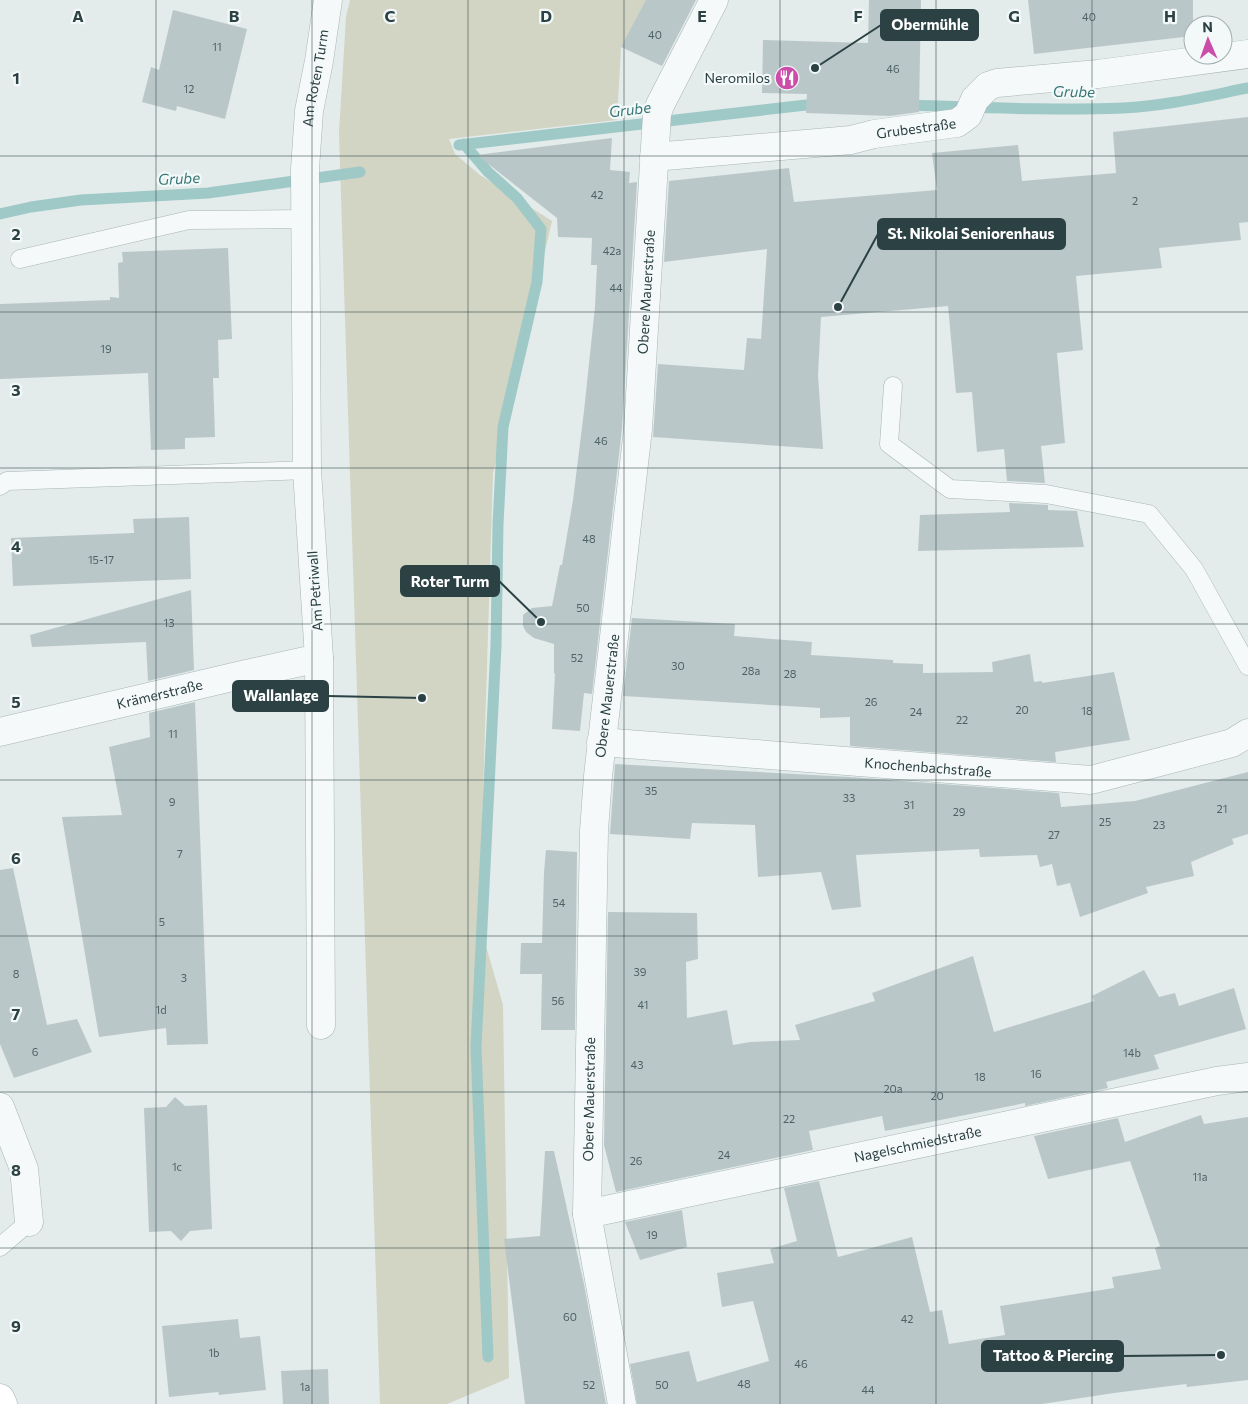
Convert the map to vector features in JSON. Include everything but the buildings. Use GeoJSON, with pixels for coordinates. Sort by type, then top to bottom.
{"type":"FeatureCollection","features":[{"type":"Feature","properties":{"kind":"main road"},"geometry":{"type":"LineString","coordinates":[[0,1398],[3,1404]]}},
{"type":"Feature","properties":{"kind":"street","name":"Am Roten Turm"},"geometry":{"type":"LineString","coordinates":[[306,172],[308,111],[320,61],[328,0]]}},
{"type":"Feature","properties":{"kind":"street","name":"Obere Mauerstraße"},"geometry":{"type":"LineString","coordinates":[[622,1404],[587,1214],[594,831],[600,742],[638,429],[656,122],[660,105],[714,0]]}},
{"type":"Feature","properties":{"kind":"street","name":"Grubestraße"},"geometry":{"type":"LineString","coordinates":[[654,157],[851,140],[874,134],[957,122],[972,107],[988,86],[997,83],[1098,74],[1248,54]]}},
{"type":"Feature","properties":{"kind":"street","name":"Am Petriwall"},"geometry":{"type":"LineString","coordinates":[[306,172],[307,470],[319,658],[321,1025]]}},
{"type":"Feature","properties":{"kind":"street","name":"Krämerstraße"},"geometry":{"type":"LineString","coordinates":[[0,732],[319,658]]}},
{"type":"Feature","properties":{"kind":"street","name":"Knochenbachstraße"},"geometry":{"type":"LineString","coordinates":[[600,742],[1090,780],[1232,743],[1248,733]]}},
{"type":"Feature","properties":{"kind":"street","name":"Nagelschmiedstraße"},"geometry":{"type":"LineString","coordinates":[[587,1214],[1216,1081],[1248,1077]]}},
{"type":"Feature","properties":{"kind":"street"},"geometry":{"type":"LineString","coordinates":[[0,1107],[24,1169],[29,1222]]}},
{"type":"Feature","properties":{"kind":"lane"},"geometry":{"type":"LineString","coordinates":[[20,259],[189,220],[306,219]]}},
{"type":"Feature","properties":{"kind":"lane"},"geometry":{"type":"LineString","coordinates":[[893,386],[889,444],[950,489],[1046,494],[1150,514],[1194,569],[1248,666]]}},
{"type":"Feature","properties":{"kind":"lane"},"geometry":{"type":"LineString","coordinates":[[0,486],[8,481],[307,470]]}},
{"type":"Feature","properties":{"kind":"lane"},"geometry":{"type":"LineString","coordinates":[[0,1246],[29,1222]]}},
{"type":"Feature","properties":{"kind":"green space"},"geometry":{"type":"Polygon","coordinates":[[[350,0],[652,0],[621,47],[617,120],[449,139],[455,154],[480,175],[552,221],[493,473],[479,922],[503,1005],[509,1378],[447,1404],[380,1404],[339,133],[346,17],[350,0]]]}},
{"type":"Feature","properties":{"kind":"waterway","name":"Grube"},"geometry":{"type":"LineString","coordinates":[[905,105],[1042,109],[1123,108],[1170,103],[1248,88]]}},
{"type":"Feature","properties":{"kind":"waterway","name":"Grube"},"geometry":{"type":"LineString","coordinates":[[459,145],[806,105]]}},
{"type":"Feature","properties":{"kind":"waterway"},"geometry":{"type":"LineString","coordinates":[[464,144],[488,172],[517,198],[541,229],[537,282],[503,427],[498,524],[496,646],[476,1047],[488,1357]]}},
{"type":"Feature","properties":{"kind":"waterway","name":"Grube"},"geometry":{"type":"LineString","coordinates":[[0,214],[31,207],[81,200],[208,193],[360,172]]}},
{"type":"Feature","properties":{"kind":"place","name":"Obermühle"},"geometry":{"type":"Point","coordinates":[815,68]}},
{"type":"Feature","properties":{"kind":"place","name":"Neromilos"},"geometry":{"type":"Point","coordinates":[787,78]}},
{"type":"Feature","properties":{"kind":"place","name":"St. Nikolai Seniorenhaus"},"geometry":{"type":"Point","coordinates":[838,307]}},
{"type":"Feature","properties":{"kind":"place","name":"Roter Turm"},"geometry":{"type":"Point","coordinates":[541,622]}},
{"type":"Feature","properties":{"kind":"place","name":"Wallanlage"},"geometry":{"type":"Point","coordinates":[422,698]}},
{"type":"Feature","properties":{"kind":"place","name":"Tattoo & Piercing"},"geometry":{"type":"Point","coordinates":[1221,1355]}}]}
